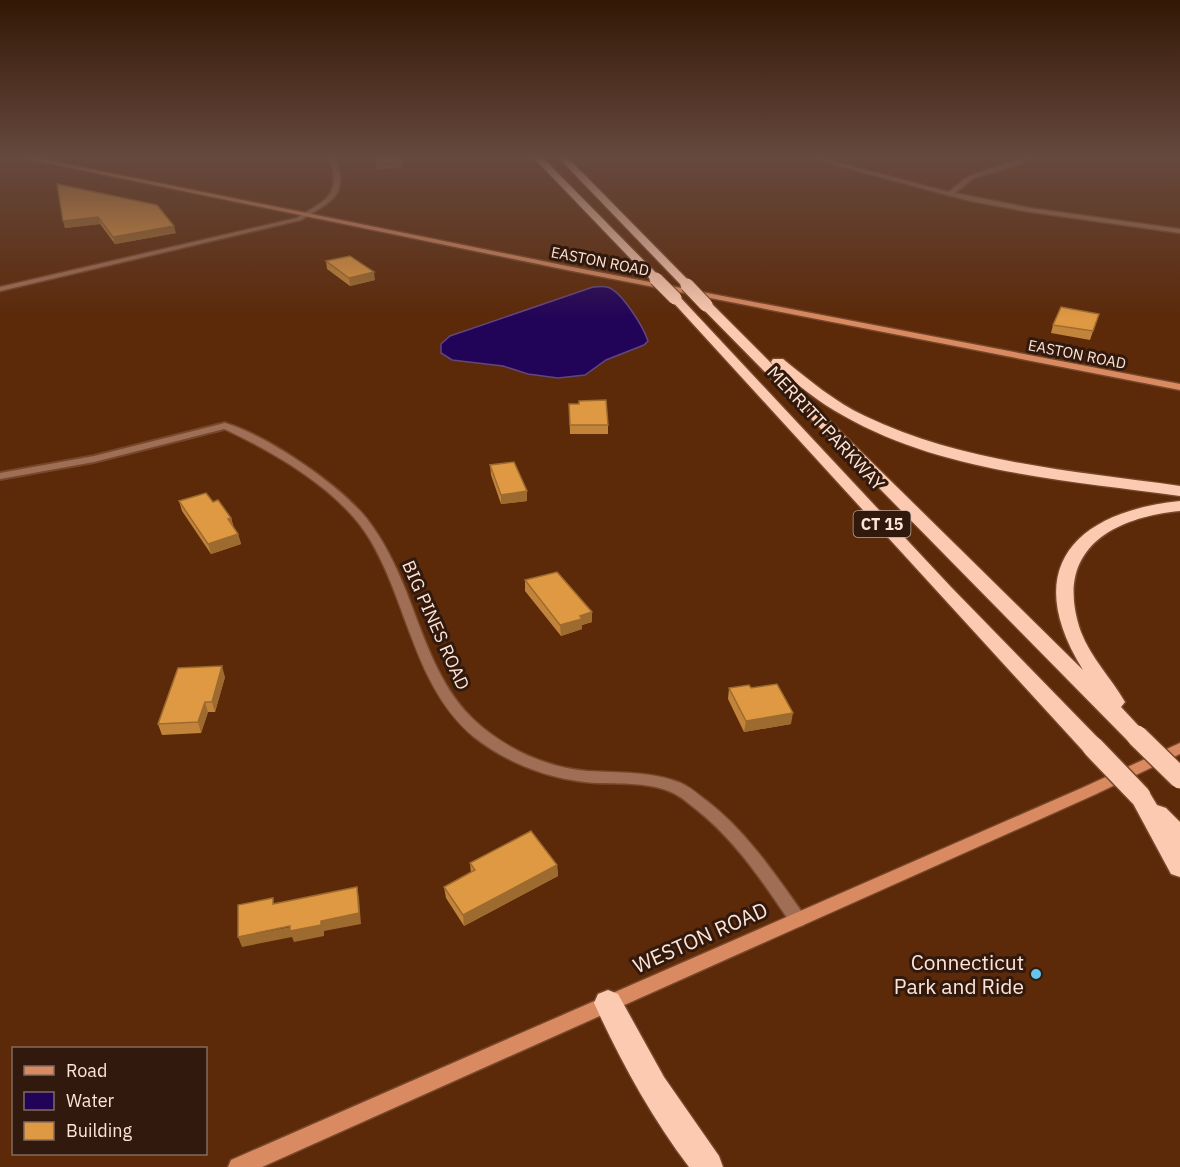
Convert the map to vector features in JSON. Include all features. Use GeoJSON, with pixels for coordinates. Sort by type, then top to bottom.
{"type":"FeatureCollection","features":[{"type":"Feature","properties":{"kind":"highway","name":"MERRITT PARKWAY"},"geometry":{"type":"LineString","coordinates":[[589,210],[675,298],[920,565],[1180,837]]}},
{"type":"Feature","properties":{"kind":"highway","name":"MERRITT PARKWAY"},"geometry":{"type":"LineString","coordinates":[[614,210],[1180,778]]}},
{"type":"Feature","properties":{"kind":"highway"},"geometry":{"type":"LineString","coordinates":[[706,305],[827,400],[888,431],[935,448],[1005,465],[1180,491]]}},
{"type":"Feature","properties":{"kind":"highway"},"geometry":{"type":"LineString","coordinates":[[1137,736],[1085,658],[1072,632],[1066,613],[1064,584],[1071,560],[1095,530],[1111,520],[1140,511],[1180,506]]}},
{"type":"Feature","properties":{"kind":"highway"},"geometry":{"type":"LineString","coordinates":[[1140,796],[1180,867]]}},
{"type":"Feature","properties":{"kind":"highway"},"geometry":{"type":"LineString","coordinates":[[608,1003],[662,1102],[708,1167]]}},
{"type":"Feature","properties":{"kind":"main road","name":"EASTON ROAD"},"geometry":{"type":"LineString","coordinates":[[282,210],[1180,387]]}},
{"type":"Feature","properties":{"kind":"main road","name":"WESTON ROAD"},"geometry":{"type":"LineString","coordinates":[[238,1167],[1089,791],[1180,748]]}},
{"type":"Feature","properties":{"kind":"street"},"geometry":{"type":"LineString","coordinates":[[0,289],[288,223],[310,210]]}},
{"type":"Feature","properties":{"kind":"street"},"geometry":{"type":"LineString","coordinates":[[1032,210],[1180,231]]}},
{"type":"Feature","properties":{"kind":"street","name":"BIG PINES ROAD"},"geometry":{"type":"LineString","coordinates":[[225,426],[271,449],[342,500],[372,533],[386,557],[431,668],[451,703],[466,720],[493,743],[530,764],[583,776],[651,781],[679,789],[708,810],[743,842],[798,920]]}},
{"type":"Feature","properties":{"kind":"lane"},"geometry":{"type":"LineString","coordinates":[[0,476],[94,459],[225,426]]}},
{"type":"Feature","properties":{"kind":"water"},"geometry":{"type":"Polygon","coordinates":[[[593,287],[607,287],[619,295],[637,319],[648,341],[644,345],[606,360],[585,375],[558,378],[528,374],[503,366],[452,360],[441,353],[441,344],[450,336],[593,287]]]}},
{"type":"Feature","properties":{"kind":"building"},"geometry":{"type":"Polygon","coordinates":[[[61,210],[161,210],[174,226],[113,237],[98,217],[63,221],[61,210]]]}},
{"type":"Feature","properties":{"kind":"building"},"geometry":{"type":"Polygon","coordinates":[[[350,256],[374,272],[349,278],[326,261],[350,256]]]}},
{"type":"Feature","properties":{"kind":"building"},"geometry":{"type":"Polygon","coordinates":[[[1061,307],[1099,314],[1093,331],[1053,325],[1061,307]]]}},
{"type":"Feature","properties":{"kind":"building"},"geometry":{"type":"Polygon","coordinates":[[[606,400],[608,425],[570,425],[569,404],[579,404],[579,401],[606,400]]]}},
{"type":"Feature","properties":{"kind":"building"},"geometry":{"type":"Polygon","coordinates":[[[514,462],[527,491],[501,495],[490,465],[514,462]]]}},
{"type":"Feature","properties":{"kind":"building"},"geometry":{"type":"Polygon","coordinates":[[[206,493],[213,502],[218,500],[231,518],[228,519],[238,534],[208,544],[179,501],[206,493]]]}},
{"type":"Feature","properties":{"kind":"building"},"geometry":{"type":"Polygon","coordinates":[[[557,572],[592,612],[580,616],[582,619],[560,625],[525,580],[557,572]]]}},
{"type":"Feature","properties":{"kind":"building"},"geometry":{"type":"Polygon","coordinates":[[[222,666],[212,702],[205,702],[198,722],[158,724],[178,668],[222,666]]]}},
{"type":"Feature","properties":{"kind":"building"},"geometry":{"type":"Polygon","coordinates":[[[777,684],[793,713],[746,721],[729,688],[749,685],[751,688],[777,684]]]}},
{"type":"Feature","properties":{"kind":"building"},"geometry":{"type":"Polygon","coordinates":[[[531,831],[557,865],[463,915],[444,887],[475,870],[470,863],[531,831]]]}},
{"type":"Feature","properties":{"kind":"building"},"geometry":{"type":"Polygon","coordinates":[[[357,887],[359,913],[321,921],[321,925],[290,931],[290,926],[238,937],[238,905],[273,898],[273,904],[357,887]]]}},
{"type":"Feature","properties":{"kind":"place","name":"Connecticut Park and Ride"},"geometry":{"type":"Point","coordinates":[1036,974]}}]}
